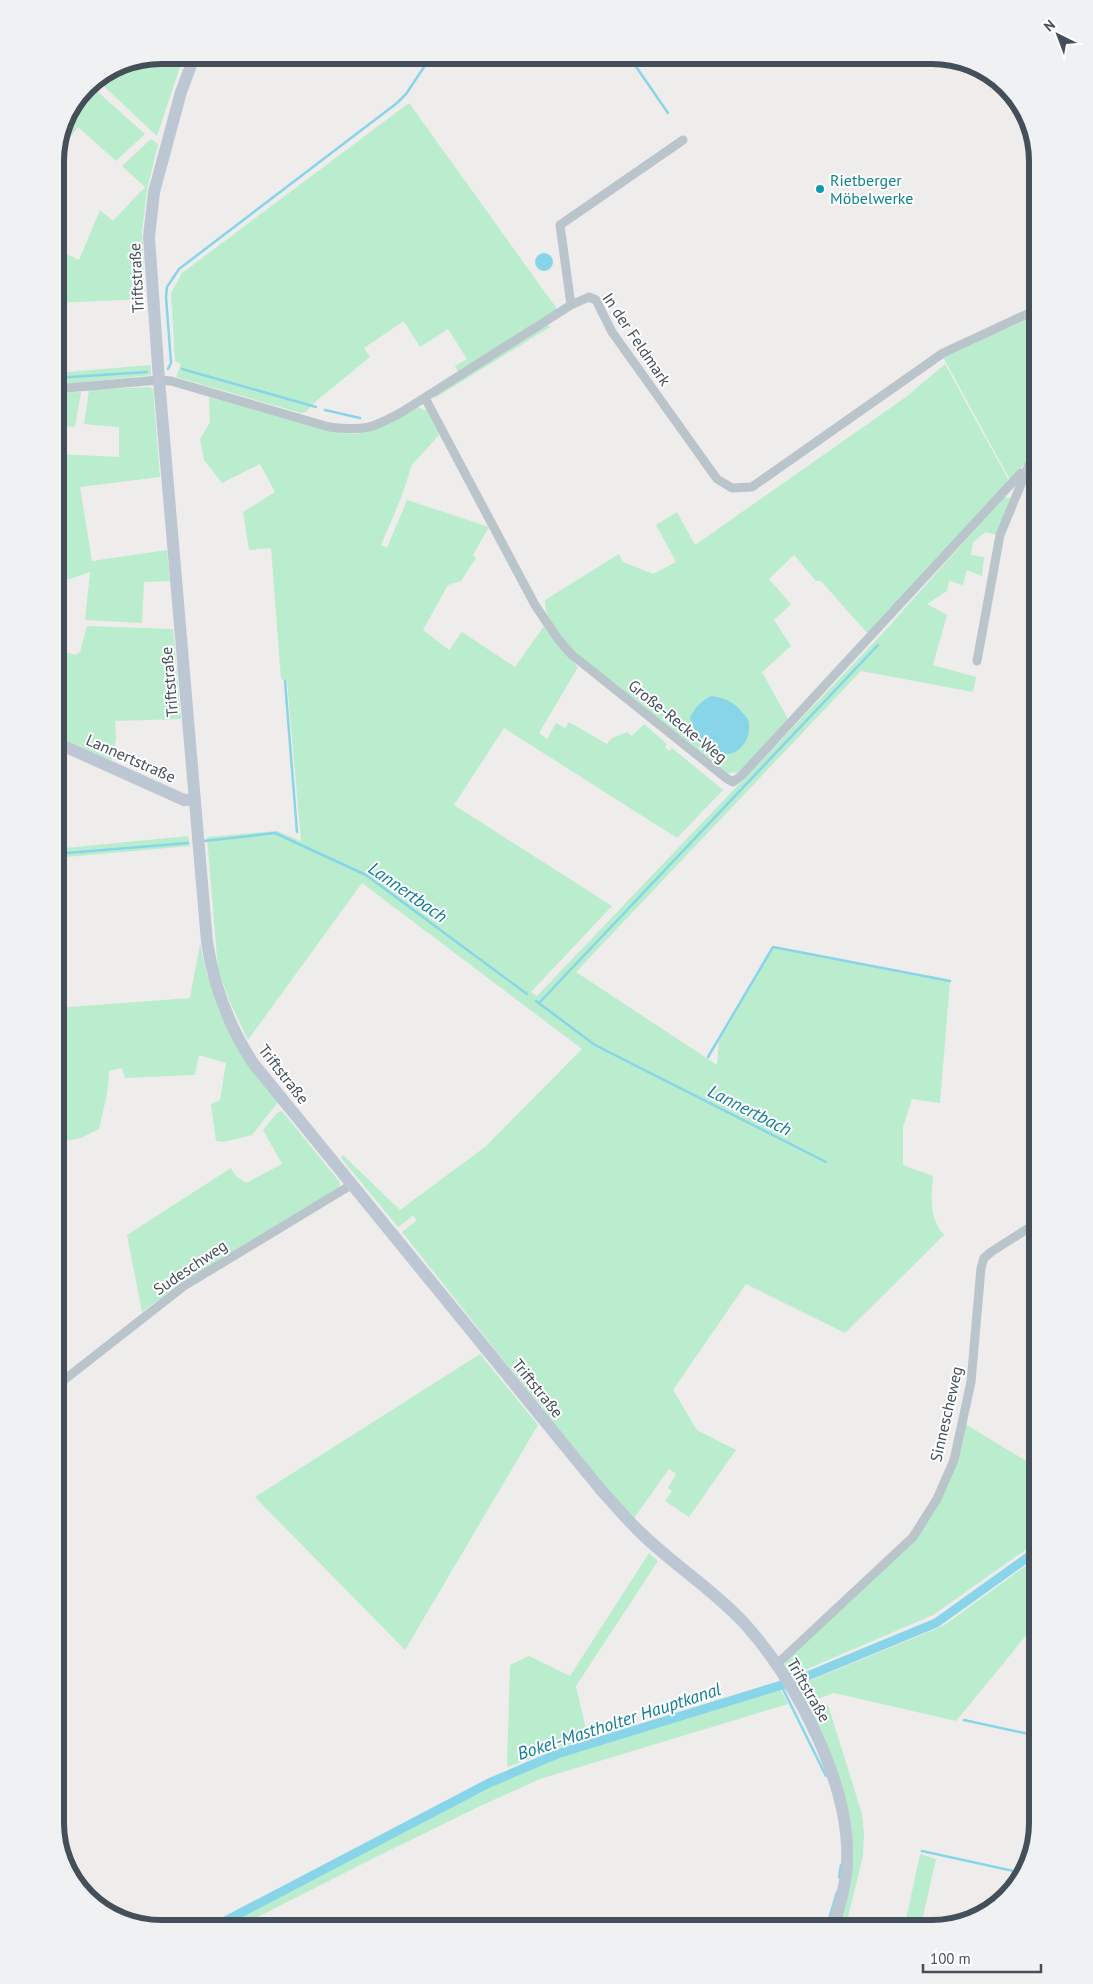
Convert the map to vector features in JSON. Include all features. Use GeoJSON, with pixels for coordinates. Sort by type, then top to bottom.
{"type":"FeatureCollection","features":[{"type":"Feature","properties":{"kind":"street","name":"Triftstraße"},"geometry":{"type":"LineString","coordinates":[[192,64],[181,92],[164,152],[153,201],[149,237],[159,380],[207,942],[212,972],[222,1004],[253,1063],[601,1490],[642,1535],[713,1593],[745,1624],[779,1668],[795,1695],[829,1767],[841,1798],[846,1826],[847,1862],[844,1889],[835,1920]]}},
{"type":"Feature","properties":{"kind":"street"},"geometry":{"type":"LineString","coordinates":[[571,305],[560,226],[683,140]]}},
{"type":"Feature","properties":{"kind":"street","name":"In der Feldmark"},"geometry":{"type":"LineString","coordinates":[[64,388],[159,380],[179,383],[329,427],[356,430],[384,422],[571,305],[589,297],[596,300],[612,332],[717,479],[732,488],[752,486],[943,353],[1029,313]]}},
{"type":"Feature","properties":{"kind":"street","name":"Große-Recke-Weg"},"geometry":{"type":"LineString","coordinates":[[425,398],[535,605],[558,639],[571,654],[733,782],[742,775],[867,641],[1021,473],[1024,474]]}},
{"type":"Feature","properties":{"kind":"street","name":"Große-Recke-Weg"},"geometry":{"type":"LineString","coordinates":[[977,661],[1000,535],[1029,463]]}},
{"type":"Feature","properties":{"kind":"street"},"geometry":{"type":"LineString","coordinates":[[1005,490],[1016,495]]}},
{"type":"Feature","properties":{"kind":"street","name":"Lannertstraße"},"geometry":{"type":"LineString","coordinates":[[64,746],[184,800],[194,799]]}},
{"type":"Feature","properties":{"kind":"street","name":"Sudeschweg"},"geometry":{"type":"LineString","coordinates":[[64,1380],[184,1286],[351,1185]]}},
{"type":"Feature","properties":{"kind":"street","name":"Sinnescheweg"},"geometry":{"type":"LineString","coordinates":[[779,1668],[913,1537],[937,1499],[954,1460],[971,1382],[981,1268],[984,1258],[1029,1228]]}},
{"type":"Feature","properties":{"kind":"green space"},"geometry":{"type":"Polygon","coordinates":[[[154,64],[181,64],[157,136],[102,84],[129,69],[154,64]]]}},
{"type":"Feature","properties":{"kind":"green space"},"geometry":{"type":"Polygon","coordinates":[[[95,90],[145,134],[116,161],[78,127],[66,144],[69,129],[80,107],[95,90]]]}},
{"type":"Feature","properties":{"kind":"green space"},"geometry":{"type":"Polygon","coordinates":[[[409,103],[557,309],[458,372],[455,366],[467,359],[448,329],[420,347],[404,321],[364,348],[370,357],[315,402],[306,412],[301,413],[176,377],[181,364],[175,361],[171,293],[182,273],[409,103]]]}},
{"type":"Feature","properties":{"kind":"green space"},"geometry":{"type":"Polygon","coordinates":[[[151,139],[158,144],[147,190],[142,232],[145,299],[64,303],[64,252],[79,260],[100,210],[113,221],[145,187],[122,166],[151,139]]]}},
{"type":"Feature","properties":{"kind":"green space"},"geometry":{"type":"Polygon","coordinates":[[[1029,319],[1029,456],[1010,480],[943,357],[1029,319]]]}},
{"type":"Feature","properties":{"kind":"green space"},"geometry":{"type":"Polygon","coordinates":[[[547,324],[550,327],[435,398],[435,395],[547,324]]]}},
{"type":"Feature","properties":{"kind":"green space"},"geometry":{"type":"Polygon","coordinates":[[[945,364],[1009,481],[870,633],[866,632],[821,581],[816,581],[794,555],[769,579],[791,604],[774,620],[791,646],[762,672],[788,719],[739,772],[724,774],[575,652],[555,629],[548,615],[545,600],[619,554],[623,562],[653,574],[676,562],[656,525],[677,512],[695,545],[906,397],[945,364]]]}},
{"type":"Feature","properties":{"kind":"green space"},"geometry":{"type":"Polygon","coordinates":[[[151,365],[151,375],[64,384],[64,372],[151,365]]]}},
{"type":"Feature","properties":{"kind":"green space"},"geometry":{"type":"Polygon","coordinates":[[[150,387],[153,389],[160,477],[80,487],[92,561],[167,550],[170,581],[144,582],[142,623],[85,620],[90,572],[64,581],[64,454],[119,457],[119,427],[84,424],[89,390],[150,387]]]}},
{"type":"Feature","properties":{"kind":"green space"},"geometry":{"type":"Polygon","coordinates":[[[81,392],[75,427],[64,426],[64,393],[81,392]]]}},
{"type":"Feature","properties":{"kind":"green space"},"geometry":{"type":"Polygon","coordinates":[[[209,397],[329,431],[355,434],[373,430],[418,407],[427,411],[439,435],[412,465],[401,498],[381,545],[387,548],[407,500],[489,527],[473,555],[476,558],[461,581],[448,585],[423,630],[449,650],[462,632],[515,667],[544,626],[578,667],[539,733],[547,739],[556,723],[565,728],[569,722],[607,744],[612,738],[627,732],[632,736],[644,724],[667,744],[665,747],[669,751],[672,748],[723,790],[677,838],[504,728],[454,805],[612,906],[531,992],[537,996],[882,634],[1004,497],[1010,498],[997,535],[986,532],[973,542],[971,555],[984,557],[982,576],[967,570],[963,585],[949,581],[947,591],[927,604],[947,615],[933,665],[976,677],[973,692],[861,671],[576,972],[717,1065],[719,1041],[773,948],[950,982],[940,1103],[912,1099],[903,1127],[903,1165],[933,1176],[933,1214],[944,1235],[845,1333],[746,1284],[673,1390],[697,1430],[736,1450],[689,1517],[665,1501],[672,1491],[668,1488],[676,1474],[669,1469],[634,1518],[605,1488],[402,1232],[417,1220],[413,1216],[398,1227],[341,1158],[343,1155],[400,1210],[485,1147],[582,1049],[362,883],[248,1040],[229,1000],[218,969],[207,837],[277,831],[301,841],[287,681],[281,679],[271,548],[249,550],[243,512],[275,492],[260,464],[222,483],[204,460],[200,439],[210,422],[209,397]]]}},
{"type":"Feature","properties":{"kind":"green space"},"geometry":{"type":"Polygon","coordinates":[[[87,626],[173,629],[181,719],[115,721],[116,739],[112,761],[64,739],[64,651],[75,655],[80,652],[87,626]]]}},
{"type":"Feature","properties":{"kind":"green space"},"geometry":{"type":"Polygon","coordinates":[[[188,836],[190,846],[64,857],[64,848],[188,836]]]}},
{"type":"Feature","properties":{"kind":"green space"},"geometry":{"type":"Polygon","coordinates":[[[200,944],[207,974],[279,1101],[252,1135],[224,1142],[216,1141],[211,1104],[220,1100],[226,1063],[199,1055],[195,1075],[125,1078],[122,1068],[109,1071],[107,1094],[99,1129],[81,1138],[64,1141],[64,1007],[190,998],[200,944]]]}},
{"type":"Feature","properties":{"kind":"green space"},"geometry":{"type":"Polygon","coordinates":[[[282,1111],[339,1181],[340,1185],[338,1188],[182,1282],[142,1312],[127,1235],[231,1168],[236,1176],[246,1183],[282,1164],[263,1130],[277,1113],[282,1111]]]}},
{"type":"Feature","properties":{"kind":"green space"},"geometry":{"type":"Polygon","coordinates":[[[480,1354],[538,1425],[405,1650],[255,1497],[480,1354]]]}},
{"type":"Feature","properties":{"kind":"green space"},"geometry":{"type":"Polygon","coordinates":[[[965,1424],[1029,1463],[1029,1547],[933,1615],[791,1676],[784,1665],[789,1657],[896,1557],[940,1500],[965,1424]]]}},
{"type":"Feature","properties":{"kind":"green space"},"geometry":{"type":"Polygon","coordinates":[[[649,1553],[658,1561],[576,1686],[588,1738],[507,1767],[510,1665],[529,1656],[570,1676],[649,1553]]]}},
{"type":"Feature","properties":{"kind":"green space"},"geometry":{"type":"Polygon","coordinates":[[[1029,1564],[1029,1632],[956,1721],[834,1693],[806,1703],[797,1686],[943,1626],[1029,1564]]]}},
{"type":"Feature","properties":{"kind":"green space"},"geometry":{"type":"Polygon","coordinates":[[[780,1688],[788,1704],[540,1779],[476,1808],[252,1920],[232,1920],[490,1785],[559,1757],[780,1688]]]}},
{"type":"Feature","properties":{"kind":"green space"},"geometry":{"type":"Polygon","coordinates":[[[828,1705],[862,1814],[864,1833],[863,1856],[847,1920],[839,1920],[851,1863],[810,1712],[828,1705]]]}},
{"type":"Feature","properties":{"kind":"green space"},"geometry":{"type":"Polygon","coordinates":[[[920,1854],[936,1859],[922,1920],[906,1920],[920,1854]]]}},
{"type":"Feature","properties":{"kind":"water"},"geometry":{"type":"Polygon","coordinates":[[[544,253],[550,256],[553,262],[550,268],[544,271],[538,268],[535,262],[538,256],[544,253]]]}},
{"type":"Feature","properties":{"kind":"water"},"geometry":{"type":"Polygon","coordinates":[[[711,696],[731,702],[748,720],[748,736],[741,747],[733,753],[725,754],[707,745],[699,737],[690,717],[704,700],[711,696]]]}},
{"type":"Feature","properties":{"kind":"waterway"},"geometry":{"type":"LineString","coordinates":[[168,369],[171,363],[166,297],[167,287],[179,269],[397,103],[406,94],[426,64]]}},
{"type":"Feature","properties":{"kind":"waterway"},"geometry":{"type":"LineString","coordinates":[[634,64],[668,113]]}},
{"type":"Feature","properties":{"kind":"waterway"},"geometry":{"type":"LineString","coordinates":[[182,369],[316,407]]}},
{"type":"Feature","properties":{"kind":"waterway"},"geometry":{"type":"LineString","coordinates":[[64,377],[147,372]]}},
{"type":"Feature","properties":{"kind":"waterway"},"geometry":{"type":"LineString","coordinates":[[325,410],[360,418]]}},
{"type":"Feature","properties":{"kind":"waterway"},"geometry":{"type":"LineString","coordinates":[[539,1003],[878,645]]}},
{"type":"Feature","properties":{"kind":"waterway"},"geometry":{"type":"LineString","coordinates":[[285,681],[297,832]]}},
{"type":"Feature","properties":{"kind":"waterway","name":"Lannertbach"},"geometry":{"type":"LineString","coordinates":[[204,841],[275,833],[366,875],[527,994]]}},
{"type":"Feature","properties":{"kind":"waterway","name":"Lannertbach"},"geometry":{"type":"LineString","coordinates":[[64,853],[188,843]]}},
{"type":"Feature","properties":{"kind":"waterway"},"geometry":{"type":"LineString","coordinates":[[708,1057],[773,947],[950,981]]}},
{"type":"Feature","properties":{"kind":"waterway","name":"Lannertbach"},"geometry":{"type":"LineString","coordinates":[[536,1001],[595,1045],[826,1162]]}},
{"type":"Feature","properties":{"kind":"waterway","name":"Bokel-Mastholter Hauptkanal"},"geometry":{"type":"LineString","coordinates":[[227,1920],[489,1783],[557,1754],[798,1680],[936,1623],[1029,1556]]}},
{"type":"Feature","properties":{"kind":"waterway"},"geometry":{"type":"LineString","coordinates":[[781,1685],[826,1776]]}},
{"type":"Feature","properties":{"kind":"waterway"},"geometry":{"type":"LineString","coordinates":[[964,1720],[1029,1734]]}},
{"type":"Feature","properties":{"kind":"waterway"},"geometry":{"type":"LineString","coordinates":[[922,1851],[1016,1872]]}},
{"type":"Feature","properties":{"kind":"waterway"},"geometry":{"type":"LineString","coordinates":[[839,1877],[841,1865]]}},
{"type":"Feature","properties":{"kind":"waterway"},"geometry":{"type":"LineString","coordinates":[[829,1920],[837,1892]]}},
{"type":"Feature","properties":{"kind":"place","name":"Rietberger Möbelwerke"},"geometry":{"type":"Point","coordinates":[820,189]}}]}
